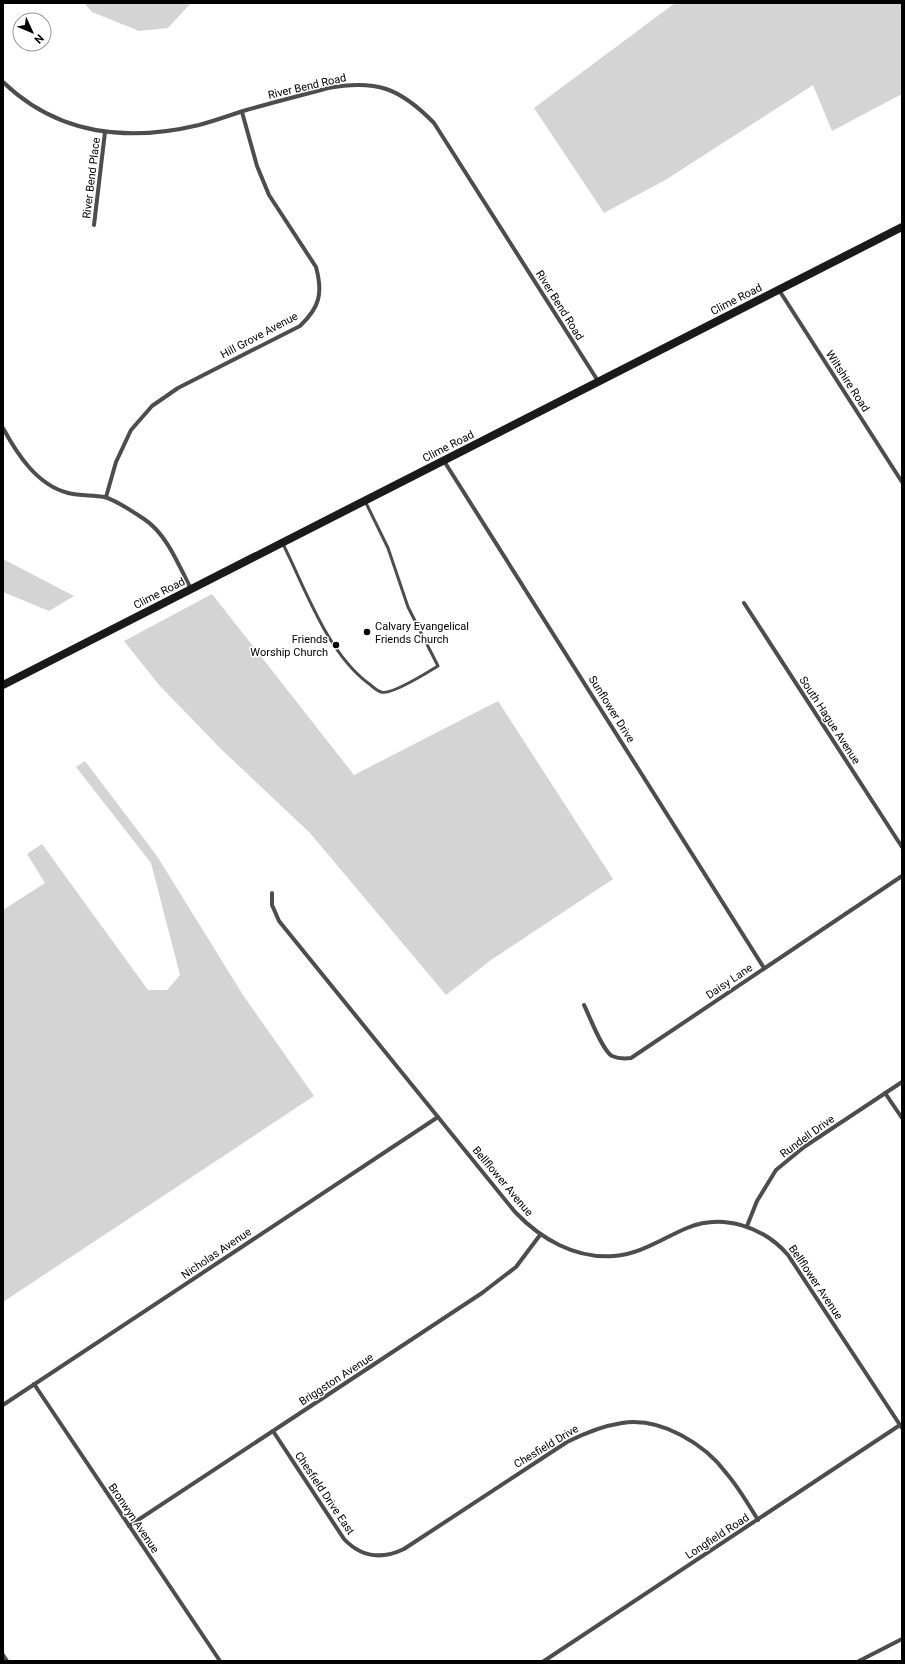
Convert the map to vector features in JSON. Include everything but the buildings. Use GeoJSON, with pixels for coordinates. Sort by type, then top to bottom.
{"type":"FeatureCollection","features":[{"type":"Feature","properties":{"kind":"main road","name":"Clime Road"},"geometry":{"type":"LineString","coordinates":[[3,685],[902,227]]}},
{"type":"Feature","properties":{"kind":"street","name":"River Bend Road"},"geometry":{"type":"LineString","coordinates":[[3,82],[19,98],[45,113],[75,125],[105,132],[132,134],[158,132],[199,125],[348,84],[367,84],[388,89],[405,96],[434,123],[598,382]]}},
{"type":"Feature","properties":{"kind":"street","name":"Hill Grove Avenue"},"geometry":{"type":"LineString","coordinates":[[106,497],[116,462],[130,430],[152,406],[178,388],[300,326],[310,317],[317,305],[320,293],[320,280],[316,267],[269,195],[257,166],[242,112]]}},
{"type":"Feature","properties":{"kind":"street","name":"River Bend Place"},"geometry":{"type":"LineString","coordinates":[[94,225],[105,132]]}},
{"type":"Feature","properties":{"kind":"street","name":"Wiltshire Road"},"geometry":{"type":"LineString","coordinates":[[779,290],[902,482]]}},
{"type":"Feature","properties":{"kind":"street"},"geometry":{"type":"LineString","coordinates":[[3,428],[24,462],[52,486],[67,493],[106,497],[145,519],[161,536],[174,555],[191,589]]}},
{"type":"Feature","properties":{"kind":"street","name":"Sunflower Drive"},"geometry":{"type":"LineString","coordinates":[[444,461],[764,968]]}},
{"type":"Feature","properties":{"kind":"street","name":"South Hague Avenue"},"geometry":{"type":"LineString","coordinates":[[744,604],[902,846]]}},
{"type":"Feature","properties":{"kind":"street","name":"Daisy Lane"},"geometry":{"type":"LineString","coordinates":[[584,1005],[611,1055],[621,1059],[631,1058],[902,876]]}},
{"type":"Feature","properties":{"kind":"street","name":"Bellflower Avenue"},"geometry":{"type":"LineString","coordinates":[[272,893],[272,905],[279,921],[527,1225],[561,1246],[578,1253],[613,1256],[646,1248],[688,1227],[702,1224],[729,1222],[747,1226],[770,1238],[788,1255],[901,1426]]}},
{"type":"Feature","properties":{"kind":"street","name":"Rundell Drive"},"geometry":{"type":"LineString","coordinates":[[747,1226],[757,1201],[776,1170],[804,1147],[902,1082]]}},
{"type":"Feature","properties":{"kind":"street"},"geometry":{"type":"LineString","coordinates":[[885,1093],[902,1118]]}},
{"type":"Feature","properties":{"kind":"street","name":"Nicholas Avenue"},"geometry":{"type":"LineString","coordinates":[[3,1405],[438,1117]]}},
{"type":"Feature","properties":{"kind":"street","name":"Briggston Avenue"},"geometry":{"type":"LineString","coordinates":[[129,1526],[482,1293],[516,1267],[540,1234]]}},
{"type":"Feature","properties":{"kind":"street","name":"Bronwyn Avenue"},"geometry":{"type":"LineString","coordinates":[[34,1384],[220,1661]]}},
{"type":"Feature","properties":{"kind":"street","name":"Chesfield Drive"},"geometry":{"type":"LineString","coordinates":[[371,1556],[394,1554],[567,1442],[593,1430],[623,1422],[645,1424],[669,1429],[694,1441],[712,1456],[727,1474],[758,1520]]}},
{"type":"Feature","properties":{"kind":"street","name":"Longfield Road"},"geometry":{"type":"LineString","coordinates":[[544,1661],[901,1426]]}},
{"type":"Feature","properties":{"kind":"street","name":"Chesfield Drive East"},"geometry":{"type":"LineString","coordinates":[[273,1431],[344,1539],[352,1547],[371,1556]]}},
{"type":"Feature","properties":{"kind":"street"},"geometry":{"type":"LineString","coordinates":[[859,1661],[902,1639]]}},
{"type":"Feature","properties":{"kind":"street"},"geometry":{"type":"LineString","coordinates":[[3,1655],[7,1661]]}},
{"type":"Feature","properties":{"kind":"lane"},"geometry":{"type":"LineString","coordinates":[[283,543],[329,637],[354,672],[381,692],[388,692],[410,682],[438,666],[408,607],[388,548],[365,501]]}},
{"type":"Feature","properties":{"kind":"shaded area"},"geometry":{"type":"Polygon","coordinates":[[[84,3],[191,3],[168,28],[139,31],[92,12],[84,3]]]}},
{"type":"Feature","properties":{"kind":"shaded area"},"geometry":{"type":"Polygon","coordinates":[[[675,3],[902,3],[902,94],[832,131],[813,85],[667,179],[604,213],[534,108],[675,3]]]}},
{"type":"Feature","properties":{"kind":"shaded area"},"geometry":{"type":"Polygon","coordinates":[[[3,559],[74,596],[49,611],[3,592],[3,559]]]}},
{"type":"Feature","properties":{"kind":"shaded area"},"geometry":{"type":"Polygon","coordinates":[[[212,594],[354,775],[498,701],[613,879],[491,960],[446,995],[310,833],[221,749],[159,685],[124,641],[212,594]]]}},
{"type":"Feature","properties":{"kind":"shaded area"},"geometry":{"type":"Polygon","coordinates":[[[85,761],[157,856],[243,995],[314,1096],[3,1302],[3,910],[45,883],[27,854],[42,844],[148,990],[167,990],[180,975],[151,863],[76,767],[85,761]]]}},
{"type":"Feature","properties":{"kind":"place","name":"Calvary Evangelical Friends Church"},"geometry":{"type":"Point","coordinates":[367,632]}},
{"type":"Feature","properties":{"kind":"place","name":"Friends Worship Church"},"geometry":{"type":"Point","coordinates":[336,645]}}]}
